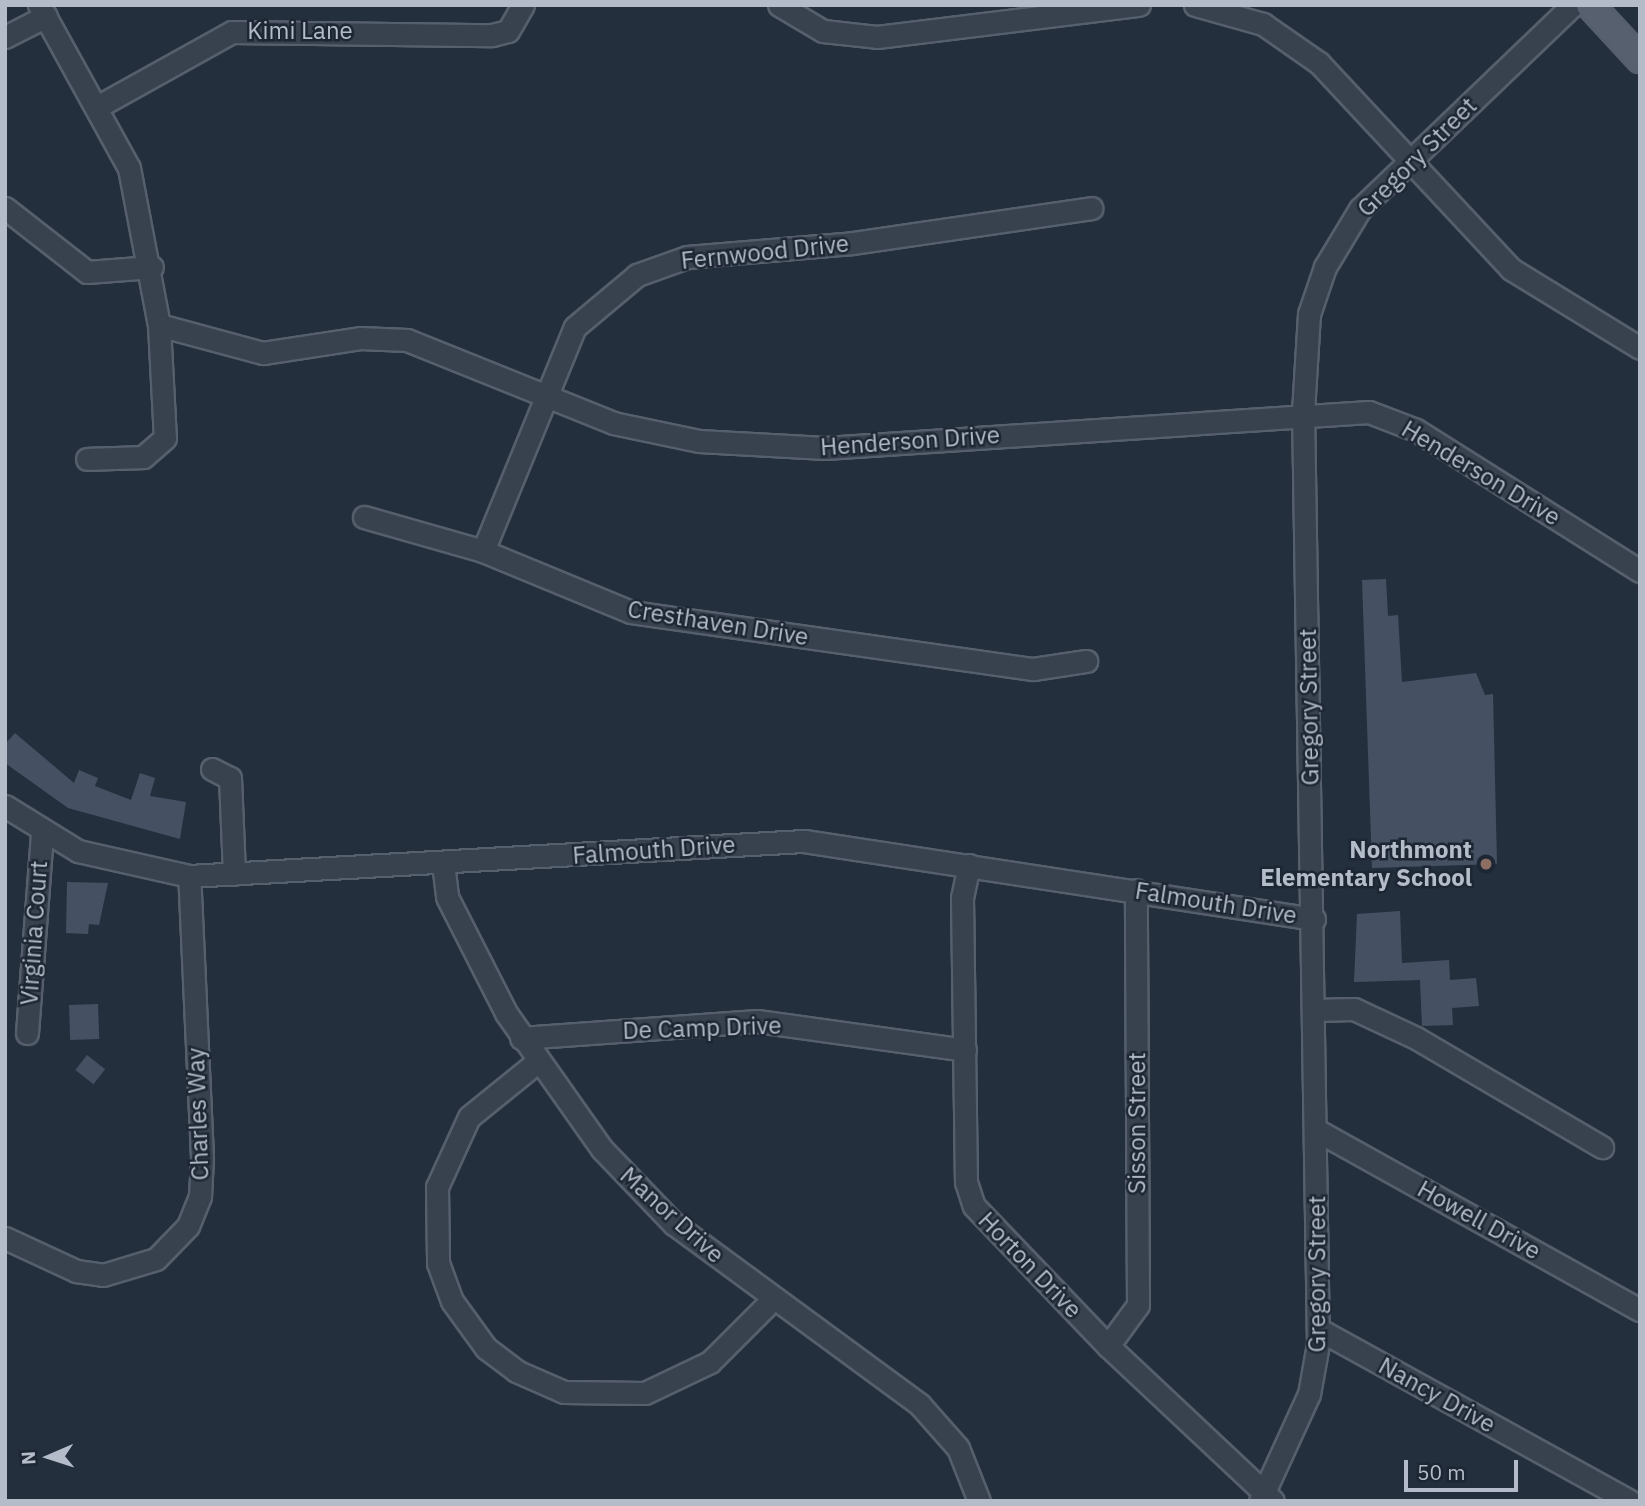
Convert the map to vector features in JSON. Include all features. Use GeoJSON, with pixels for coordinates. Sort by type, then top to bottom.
{"type":"FeatureCollection","features":[{"type":"Feature","properties":{"kind":"main road"},"geometry":{"type":"LineString","coordinates":[[1590,5],[1639,56]]}},
{"type":"Feature","properties":{"kind":"street"},"geometry":{"type":"LineString","coordinates":[[779,5],[823,31],[877,37],[1139,5]]}},
{"type":"Feature","properties":{"kind":"street"},"geometry":{"type":"LineString","coordinates":[[1195,5],[1263,24],[1319,63],[1408,164],[1511,269],[1640,348]]}},
{"type":"Feature","properties":{"kind":"street","name":"Gregory Street"},"geometry":{"type":"LineString","coordinates":[[1265,1499],[1309,1394],[1318,1329],[1318,1131],[1303,412],[1304,338],[1325,267],[1360,209],[1573,5]]}},
{"type":"Feature","properties":{"kind":"street"},"geometry":{"type":"LineString","coordinates":[[5,37],[43,11],[129,168],[152,267],[159,326],[165,438],[143,457],[87,459]]}},
{"type":"Feature","properties":{"kind":"street","name":"Kimi Lane"},"geometry":{"type":"LineString","coordinates":[[97,107],[232,32],[492,35],[521,13]]}},
{"type":"Feature","properties":{"kind":"street"},"geometry":{"type":"LineString","coordinates":[[5,208],[88,272],[152,267]]}},
{"type":"Feature","properties":{"kind":"street","name":"Fernwood Drive"},"geometry":{"type":"LineString","coordinates":[[483,551],[546,394],[587,313],[631,278],[667,262],[1091,208]]}},
{"type":"Feature","properties":{"kind":"street","name":"Henderson Drive"},"geometry":{"type":"LineString","coordinates":[[159,326],[263,353],[360,338],[407,340],[652,434],[825,448],[1303,412],[1369,412],[1416,430],[1640,570]]}},
{"type":"Feature","properties":{"kind":"street","name":"Cresthaven Drive"},"geometry":{"type":"LineString","coordinates":[[364,517],[483,551],[631,611],[1032,669],[1086,661]]}},
{"type":"Feature","properties":{"kind":"street"},"geometry":{"type":"LineString","coordinates":[[212,769],[230,778],[234,874]]}},
{"type":"Feature","properties":{"kind":"street","name":"Falmouth Drive"},"geometry":{"type":"LineString","coordinates":[[5,806],[42,833],[78,851],[189,876],[804,841],[1314,919]]}},
{"type":"Feature","properties":{"kind":"street","name":"Virginia Court"},"geometry":{"type":"LineString","coordinates":[[27,1033],[42,833]]}},
{"type":"Feature","properties":{"kind":"street","name":"Manor Drive"},"geometry":{"type":"LineString","coordinates":[[443,863],[447,897],[521,1038],[537,1062],[644,1194],[772,1300],[920,1405],[958,1448],[979,1501]]}},
{"type":"Feature","properties":{"kind":"street","name":"Horton Drive"},"geometry":{"type":"LineString","coordinates":[[968,865],[962,898],[966,1182],[974,1206],[1108,1346],[1265,1499]]}},
{"type":"Feature","properties":{"kind":"street","name":"Charles Way"},"geometry":{"type":"LineString","coordinates":[[5,1238],[76,1271],[117,1274],[156,1259],[191,1219],[202,1157],[189,876]]}},
{"type":"Feature","properties":{"kind":"street","name":"Sisson Street"},"geometry":{"type":"LineString","coordinates":[[1108,1346],[1138,1305],[1136,890]]}},
{"type":"Feature","properties":{"kind":"street"},"geometry":{"type":"LineString","coordinates":[[1314,1010],[1354,1009],[1416,1038],[1602,1147]]}},
{"type":"Feature","properties":{"kind":"street","name":"De Camp Drive"},"geometry":{"type":"LineString","coordinates":[[521,1038],[757,1021],[965,1050]]}},
{"type":"Feature","properties":{"kind":"street"},"geometry":{"type":"LineString","coordinates":[[537,1062],[469,1117],[437,1187],[438,1262],[452,1301],[486,1348],[551,1388],[588,1396],[635,1394],[710,1362],[772,1300]]}},
{"type":"Feature","properties":{"kind":"street","name":"Howell Drive"},"geometry":{"type":"LineString","coordinates":[[1318,1131],[1640,1310]]}},
{"type":"Feature","properties":{"kind":"street","name":"Nancy Drive"},"geometry":{"type":"LineString","coordinates":[[1318,1329],[1630,1501]]}},
{"type":"Feature","properties":{"kind":"building"},"geometry":{"type":"Polygon","coordinates":[[[1386,579],[1388,616],[1398,615],[1402,682],[1476,673],[1485,695],[1493,694],[1497,864],[1372,868],[1362,580],[1386,579]]]}},
{"type":"Feature","properties":{"kind":"building"},"geometry":{"type":"Polygon","coordinates":[[[15,733],[74,783],[79,770],[98,778],[95,786],[131,800],[140,773],[155,778],[150,796],[186,802],[180,839],[68,808],[5,763],[5,744],[15,733]]]}},
{"type":"Feature","properties":{"kind":"building"},"geometry":{"type":"Polygon","coordinates":[[[67,882],[108,883],[99,925],[89,924],[88,934],[66,933],[67,882]]]}},
{"type":"Feature","properties":{"kind":"building"},"geometry":{"type":"Polygon","coordinates":[[[1400,911],[1402,963],[1449,960],[1450,980],[1476,978],[1479,1006],[1452,1008],[1453,1025],[1422,1026],[1420,980],[1354,982],[1357,914],[1400,911]]]}},
{"type":"Feature","properties":{"kind":"building"},"geometry":{"type":"Polygon","coordinates":[[[98,1004],[99,1039],[70,1040],[69,1005],[98,1004]]]}},
{"type":"Feature","properties":{"kind":"building"},"geometry":{"type":"Polygon","coordinates":[[[87,1055],[105,1069],[93,1084],[75,1070],[87,1055]]]}},
{"type":"Feature","properties":{"kind":"place","name":"Northmont Elementary School"},"geometry":{"type":"Point","coordinates":[1486,864]}}]}
